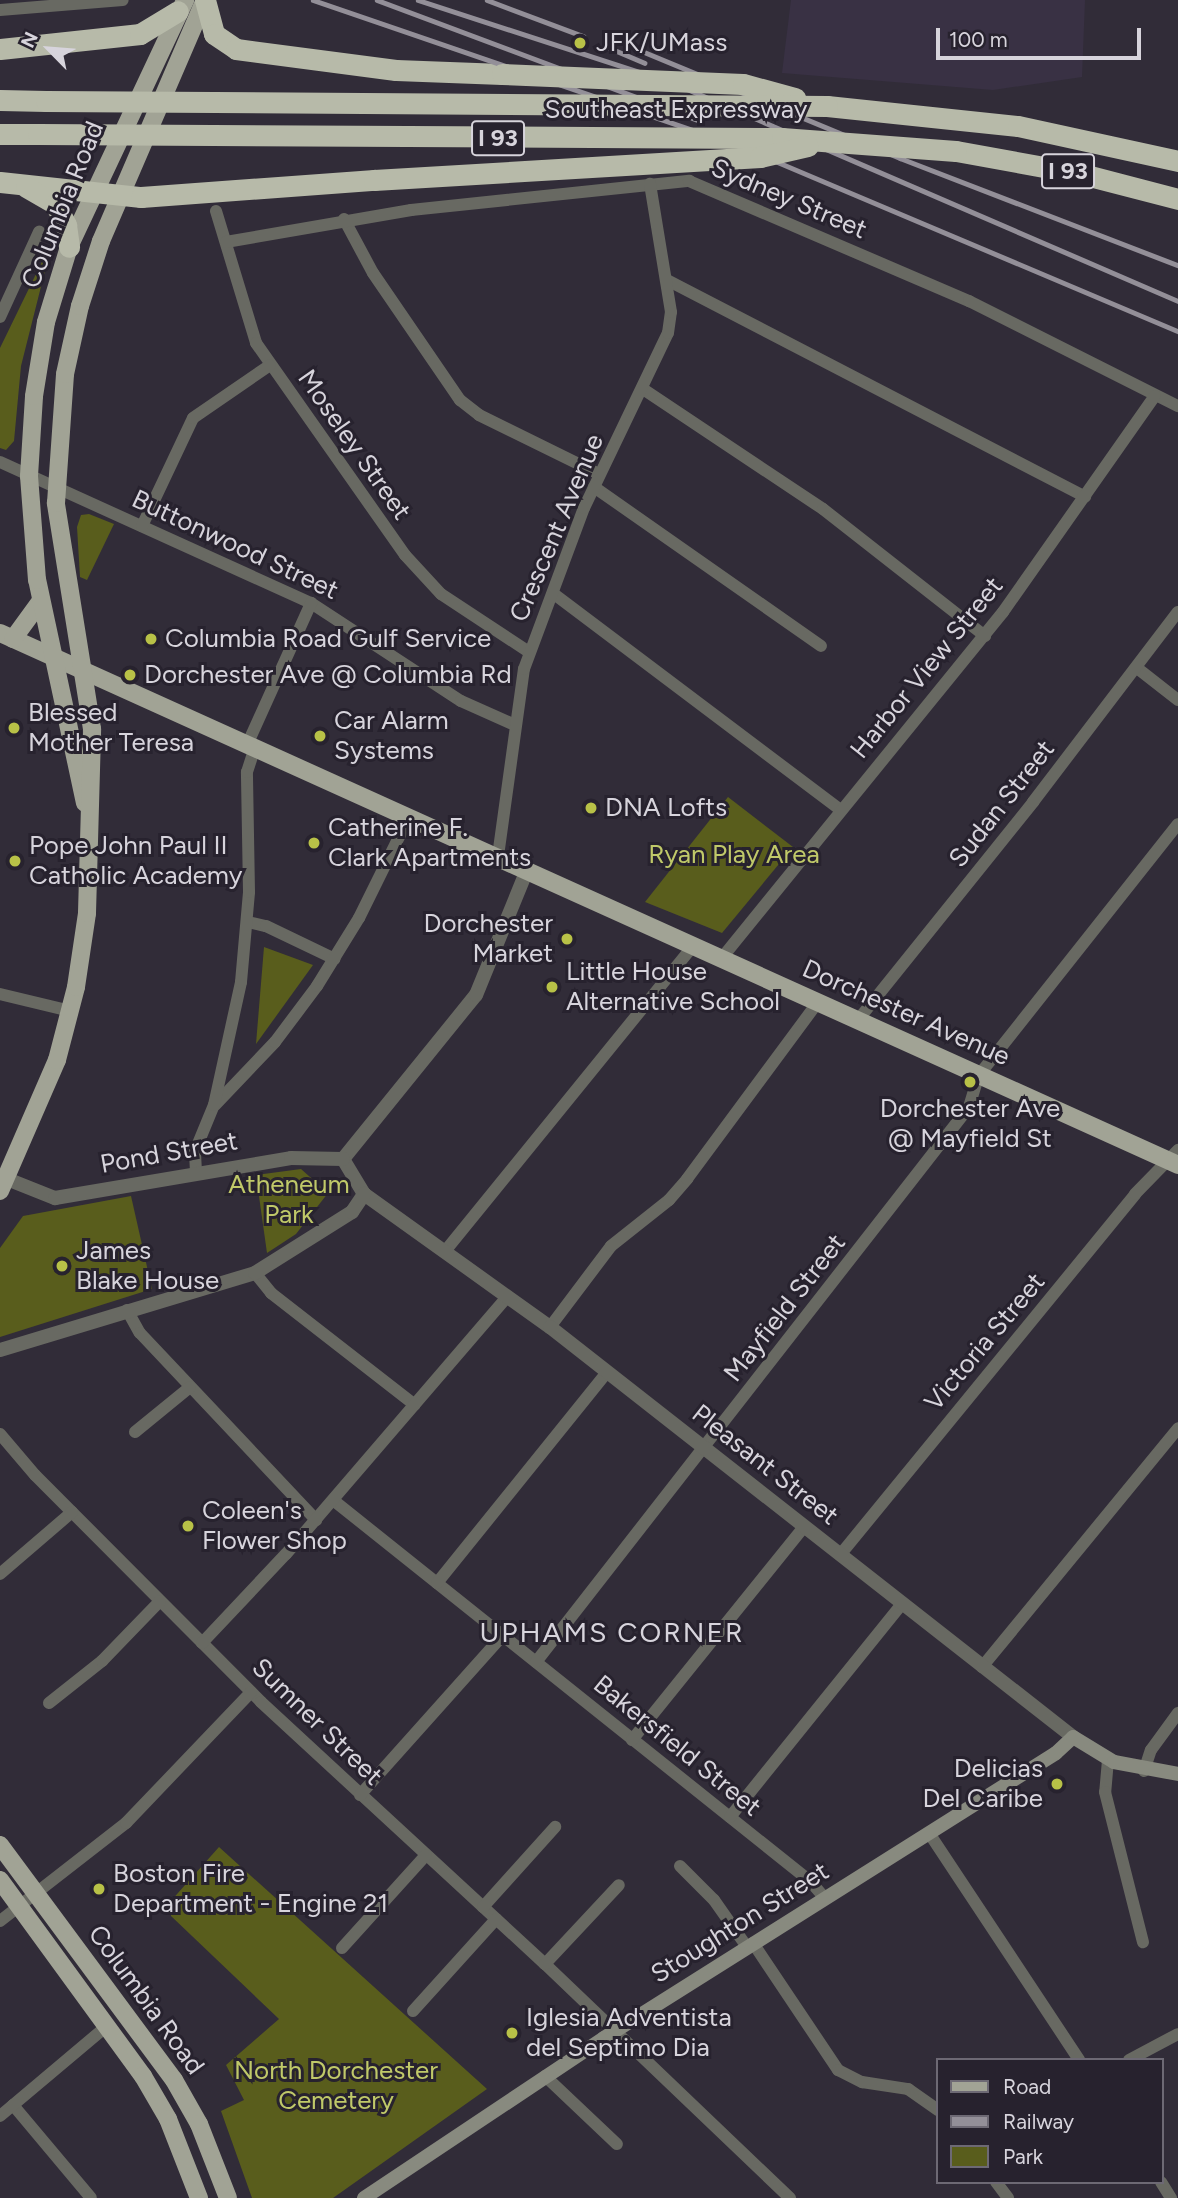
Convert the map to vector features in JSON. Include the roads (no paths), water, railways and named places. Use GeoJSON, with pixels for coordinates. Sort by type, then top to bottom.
{"type":"FeatureCollection","features":[{"type":"Feature","properties":{"kind":"highway"},"geometry":{"type":"LineString","coordinates":[[205,0],[211,28],[230,46],[427,72],[743,84],[827,106]]}},
{"type":"Feature","properties":{"kind":"highway"},"geometry":{"type":"LineString","coordinates":[[0,49],[140,34],[181,5]]}},
{"type":"Feature","properties":{"kind":"highway","name":"Southeast Expressway"},"geometry":{"type":"LineString","coordinates":[[0,100],[827,106],[968,119],[1066,134],[1178,161]]}},
{"type":"Feature","properties":{"kind":"highway","name":"Southeast Expressway"},"geometry":{"type":"LineString","coordinates":[[0,134],[832,139],[956,151],[1057,168],[1178,199]]}},
{"type":"Feature","properties":{"kind":"highway"},"geometry":{"type":"LineString","coordinates":[[5,182],[93,189],[141,197],[760,157],[832,139]]}},
{"type":"Feature","properties":{"kind":"highway"},"geometry":{"type":"LineString","coordinates":[[5,182],[40,193],[55,204],[66,225],[69,247]]}},
{"type":"Feature","properties":{"kind":"main road","name":"Columbia Road"},"geometry":{"type":"LineString","coordinates":[[3,1185],[50,1081],[71,1011],[86,926],[88,813],[93,744],[83,671],[61,555],[56,487],[62,400],[75,324],[120,195],[205,0]]}},
{"type":"Feature","properties":{"kind":"main road","name":"Columbia Road"},"geometry":{"type":"LineString","coordinates":[[88,813],[40,602],[29,476],[41,348],[69,247],[93,189],[181,5]]}},
{"type":"Feature","properties":{"kind":"main road"},"geometry":{"type":"LineString","coordinates":[[6,636],[40,602]]}},
{"type":"Feature","properties":{"kind":"main road","name":"Dorchester Avenue"},"geometry":{"type":"LineString","coordinates":[[6,636],[979,1075],[1175,1158]]}},
{"type":"Feature","properties":{"kind":"main road","name":"Pleasant Street"},"geometry":{"type":"LineString","coordinates":[[1073,1737],[1108,1760],[1144,1771],[1178,1774]]}},
{"type":"Feature","properties":{"kind":"main road","name":"Stoughton Street"},"geometry":{"type":"LineString","coordinates":[[364,2198],[616,2030],[1060,1750],[1073,1737]]}},
{"type":"Feature","properties":{"kind":"main road","name":"Columbia Road"},"geometry":{"type":"LineString","coordinates":[[0,1845],[174,2080],[204,2135],[228,2198]]}},
{"type":"Feature","properties":{"kind":"main road","name":"Columbia Road"},"geometry":{"type":"LineString","coordinates":[[0,1880],[107,2025],[156,2097],[199,2198]]}},
{"type":"Feature","properties":{"kind":"street"},"geometry":{"type":"LineString","coordinates":[[0,10],[123,0]]}},
{"type":"Feature","properties":{"kind":"street","name":"Sydney Street"},"geometry":{"type":"LineString","coordinates":[[226,242],[344,219],[689,181],[969,301],[1178,406]]}},
{"type":"Feature","properties":{"kind":"street","name":"Crescent Avenue"},"geometry":{"type":"LineString","coordinates":[[498,856],[514,724],[529,652],[599,474],[668,334],[667,280],[650,184]]}},
{"type":"Feature","properties":{"kind":"street","name":"Moseley Street"},"geometry":{"type":"LineString","coordinates":[[216,211],[251,330],[270,365],[415,570],[441,594],[529,652]]}},
{"type":"Feature","properties":{"kind":"street"},"geometry":{"type":"LineString","coordinates":[[344,219],[373,273],[460,400],[478,415],[599,474]]}},
{"type":"Feature","properties":{"kind":"street"},"geometry":{"type":"LineString","coordinates":[[0,317],[4,299],[39,232]]}},
{"type":"Feature","properties":{"kind":"street"},"geometry":{"type":"LineString","coordinates":[[667,280],[1085,497]]}},
{"type":"Feature","properties":{"kind":"street"},"geometry":{"type":"LineString","coordinates":[[142,526],[193,418],[270,365]]}},
{"type":"Feature","properties":{"kind":"street"},"geometry":{"type":"LineString","coordinates":[[643,389],[823,509],[985,636]]}},
{"type":"Feature","properties":{"kind":"street","name":"Harbor View Street"},"geometry":{"type":"LineString","coordinates":[[722,959],[985,636],[1155,396]]}},
{"type":"Feature","properties":{"kind":"street","name":"Buttonwood Street"},"geometry":{"type":"LineString","coordinates":[[0,463],[311,603],[461,701],[514,724]]}},
{"type":"Feature","properties":{"kind":"street"},"geometry":{"type":"LineString","coordinates":[[594,487],[821,646]]}},
{"type":"Feature","properties":{"kind":"street"},"geometry":{"type":"LineString","coordinates":[[554,594],[841,810]]}},
{"type":"Feature","properties":{"kind":"street"},"geometry":{"type":"LineString","coordinates":[[196,1172],[195,1151],[214,1105],[233,1029],[248,922],[247,780],[251,746],[311,603]]}},
{"type":"Feature","properties":{"kind":"street","name":"Sudan Street"},"geometry":{"type":"LineString","coordinates":[[858,1020],[1137,668],[1178,612]]}},
{"type":"Feature","properties":{"kind":"street"},"geometry":{"type":"LineString","coordinates":[[1137,668],[1178,700]]}},
{"type":"Feature","properties":{"kind":"street"},"geometry":{"type":"LineString","coordinates":[[214,1105],[275,1042],[335,959],[409,817]]}},
{"type":"Feature","properties":{"kind":"street"},"geometry":{"type":"LineString","coordinates":[[979,1075],[1178,824]]}},
{"type":"Feature","properties":{"kind":"street"},"geometry":{"type":"LineString","coordinates":[[343,1159],[476,995],[527,870]]}},
{"type":"Feature","properties":{"kind":"street"},"geometry":{"type":"LineString","coordinates":[[248,922],[335,959]]}},
{"type":"Feature","properties":{"kind":"street"},"geometry":{"type":"LineString","coordinates":[[446,1251],[693,946]]}},
{"type":"Feature","properties":{"kind":"street"},"geometry":{"type":"LineString","coordinates":[[0,994],[71,1011]]}},
{"type":"Feature","properties":{"kind":"street"},"geometry":{"type":"LineString","coordinates":[[550,1326],[611,1246],[669,1200],[687,1179],[818,1002]]}},
{"type":"Feature","properties":{"kind":"street","name":"Mayfield Street"},"geometry":{"type":"LineString","coordinates":[[536,1662],[705,1449],[969,1107],[979,1075]]}},
{"type":"Feature","properties":{"kind":"street","name":"Pond Street"},"geometry":{"type":"LineString","coordinates":[[3,1185],[54,1198],[290,1158],[343,1159]]}},
{"type":"Feature","properties":{"kind":"street","name":"Victoria Street"},"geometry":{"type":"LineString","coordinates":[[840,1555],[1135,1194],[1175,1158]]}},
{"type":"Feature","properties":{"kind":"street","name":"Pleasant Street"},"geometry":{"type":"LineString","coordinates":[[343,1159],[364,1194],[550,1326],[1073,1737]]}},
{"type":"Feature","properties":{"kind":"street"},"geometry":{"type":"LineString","coordinates":[[0,1350],[255,1273],[352,1212],[364,1194]]}},
{"type":"Feature","properties":{"kind":"street"},"geometry":{"type":"LineString","coordinates":[[255,1273],[271,1293],[415,1405]]}},
{"type":"Feature","properties":{"kind":"street"},"geometry":{"type":"LineString","coordinates":[[202,1643],[316,1520],[508,1296]]}},
{"type":"Feature","properties":{"kind":"street"},"geometry":{"type":"LineString","coordinates":[[127,1310],[136,1328],[316,1520]]}},
{"type":"Feature","properties":{"kind":"street"},"geometry":{"type":"LineString","coordinates":[[437,1583],[607,1372]]}},
{"type":"Feature","properties":{"kind":"street"},"geometry":{"type":"LineString","coordinates":[[135,1432],[190,1387]]}},
{"type":"Feature","properties":{"kind":"street"},"geometry":{"type":"LineString","coordinates":[[982,1667],[1178,1428]]}},
{"type":"Feature","properties":{"kind":"street","name":"Sumner Street"},"geometry":{"type":"LineString","coordinates":[[0,1434],[72,1512],[251,1692],[616,2030],[790,2198]]}},
{"type":"Feature","properties":{"kind":"street","name":"Bakersfield Street"},"geometry":{"type":"LineString","coordinates":[[333,1500],[730,1817],[825,1898]]}},
{"type":"Feature","properties":{"kind":"street"},"geometry":{"type":"LineString","coordinates":[[0,1574],[72,1512]]}},
{"type":"Feature","properties":{"kind":"street"},"geometry":{"type":"LineString","coordinates":[[632,1740],[804,1527]]}},
{"type":"Feature","properties":{"kind":"street"},"geometry":{"type":"LineString","coordinates":[[49,1703],[102,1661],[160,1601]]}},
{"type":"Feature","properties":{"kind":"street"},"geometry":{"type":"LineString","coordinates":[[730,1817],[902,1604]]}},
{"type":"Feature","properties":{"kind":"street"},"geometry":{"type":"LineString","coordinates":[[360,1795],[502,1636]]}},
{"type":"Feature","properties":{"kind":"street"},"geometry":{"type":"LineString","coordinates":[[0,1921],[37,1895],[133,1816],[251,1692]]}},
{"type":"Feature","properties":{"kind":"street"},"geometry":{"type":"LineString","coordinates":[[1144,1771],[1152,1750],[1178,1713]]}},
{"type":"Feature","properties":{"kind":"street"},"geometry":{"type":"LineString","coordinates":[[1108,1760],[1105,1792],[1143,1942]]}},
{"type":"Feature","properties":{"kind":"street"},"geometry":{"type":"LineString","coordinates":[[483,1907],[555,1827]]}},
{"type":"Feature","properties":{"kind":"street"},"geometry":{"type":"LineString","coordinates":[[929,1833],[1078,2058]]}},
{"type":"Feature","properties":{"kind":"street"},"geometry":{"type":"LineString","coordinates":[[342,1948],[426,1855]]}},
{"type":"Feature","properties":{"kind":"street"},"geometry":{"type":"LineString","coordinates":[[680,1866],[714,1900],[750,1945],[838,2070],[862,2082],[908,2089],[936,2108]]}},
{"type":"Feature","properties":{"kind":"street"},"geometry":{"type":"LineString","coordinates":[[545,1964],[619,1885]]}},
{"type":"Feature","properties":{"kind":"street"},"geometry":{"type":"LineString","coordinates":[[413,2011],[496,1919]]}},
{"type":"Feature","properties":{"kind":"street"},"geometry":{"type":"LineString","coordinates":[[0,2116],[107,2025]]}},
{"type":"Feature","properties":{"kind":"street"},"geometry":{"type":"LineString","coordinates":[[1133,2058],[1178,2034]]}},
{"type":"Feature","properties":{"kind":"street"},"geometry":{"type":"LineString","coordinates":[[545,2076],[617,2144]]}},
{"type":"Feature","properties":{"kind":"street"},"geometry":{"type":"LineString","coordinates":[[13,2105],[91,2198]]}},
{"type":"Feature","properties":{"kind":"railway"},"geometry":{"type":"LineString","coordinates":[[313,0],[742,147],[1178,331]]}},
{"type":"Feature","properties":{"kind":"railway"},"geometry":{"type":"LineString","coordinates":[[377,0],[701,121]]}},
{"type":"Feature","properties":{"kind":"railway"},"geometry":{"type":"LineString","coordinates":[[418,0],[671,82],[1178,301]]}},
{"type":"Feature","properties":{"kind":"railway"},"geometry":{"type":"LineString","coordinates":[[487,0],[583,36]]}},
{"type":"Feature","properties":{"kind":"railway"},"geometry":{"type":"LineString","coordinates":[[605,46],[645,63]]}},
{"type":"Feature","properties":{"kind":"railway"},"geometry":{"type":"LineString","coordinates":[[637,49],[900,158],[1178,265]]}},
{"type":"Feature","properties":{"kind":"place","name":"JFK/UMass"},"geometry":{"type":"Point","coordinates":[580,43]}},
{"type":"Feature","properties":{"kind":"place","name":"Columbia Road Gulf Service"},"geometry":{"type":"Point","coordinates":[151,639]}},
{"type":"Feature","properties":{"kind":"place","name":"Dorchester Ave @ Columbia Rd"},"geometry":{"type":"Point","coordinates":[130,675]}},
{"type":"Feature","properties":{"kind":"place","name":"Blessed Mother Teresa"},"geometry":{"type":"Point","coordinates":[14,728]}},
{"type":"Feature","properties":{"kind":"place","name":"Car Alarm Systems"},"geometry":{"type":"Point","coordinates":[320,736]}},
{"type":"Feature","properties":{"kind":"place","name":"DNA Lofts"},"geometry":{"type":"Point","coordinates":[591,808]}},
{"type":"Feature","properties":{"kind":"place","name":"Catherine F. Clark Apartments"},"geometry":{"type":"Point","coordinates":[314,843]}},
{"type":"Feature","properties":{"kind":"place","name":"Pope John Paul II Catholic Academy"},"geometry":{"type":"Point","coordinates":[15,861]}},
{"type":"Feature","properties":{"kind":"place","name":"Dorchester Market"},"geometry":{"type":"Point","coordinates":[567,939]}},
{"type":"Feature","properties":{"kind":"place","name":"Little House Alternative School"},"geometry":{"type":"Point","coordinates":[552,987]}},
{"type":"Feature","properties":{"kind":"place","name":"Dorchester Ave @ Mayfield St"},"geometry":{"type":"Point","coordinates":[970,1082]}},
{"type":"Feature","properties":{"kind":"place","name":"James Blake House"},"geometry":{"type":"Point","coordinates":[62,1266]}},
{"type":"Feature","properties":{"kind":"place","name":"Coleen's Flower Shop"},"geometry":{"type":"Point","coordinates":[188,1526]}},
{"type":"Feature","properties":{"kind":"place","name":"Delicias Del Caribe"},"geometry":{"type":"Point","coordinates":[1057,1784]}},
{"type":"Feature","properties":{"kind":"place","name":"Boston Fire Department - Engine 21"},"geometry":{"type":"Point","coordinates":[99,1889]}},
{"type":"Feature","properties":{"kind":"place","name":"Iglesia Adventista del Septimo Dia"},"geometry":{"type":"Point","coordinates":[512,2033]}},
{"type":"Feature","properties":{"kind":"district","name":"UPHAMS CORNER"},"geometry":{"type":"Point","coordinates":[612,1632]}},
{"type":"Feature","properties":{"kind":"park label","name":"Ryan Play Area"},"geometry":{"type":"Point","coordinates":[734,855]}},
{"type":"Feature","properties":{"kind":"park label","name":"Atheneum Park"},"geometry":{"type":"Point","coordinates":[289,1200]}},
{"type":"Feature","properties":{"kind":"park label","name":"North Dorchester Cemetery"},"geometry":{"type":"Point","coordinates":[336,2086]}}]}
